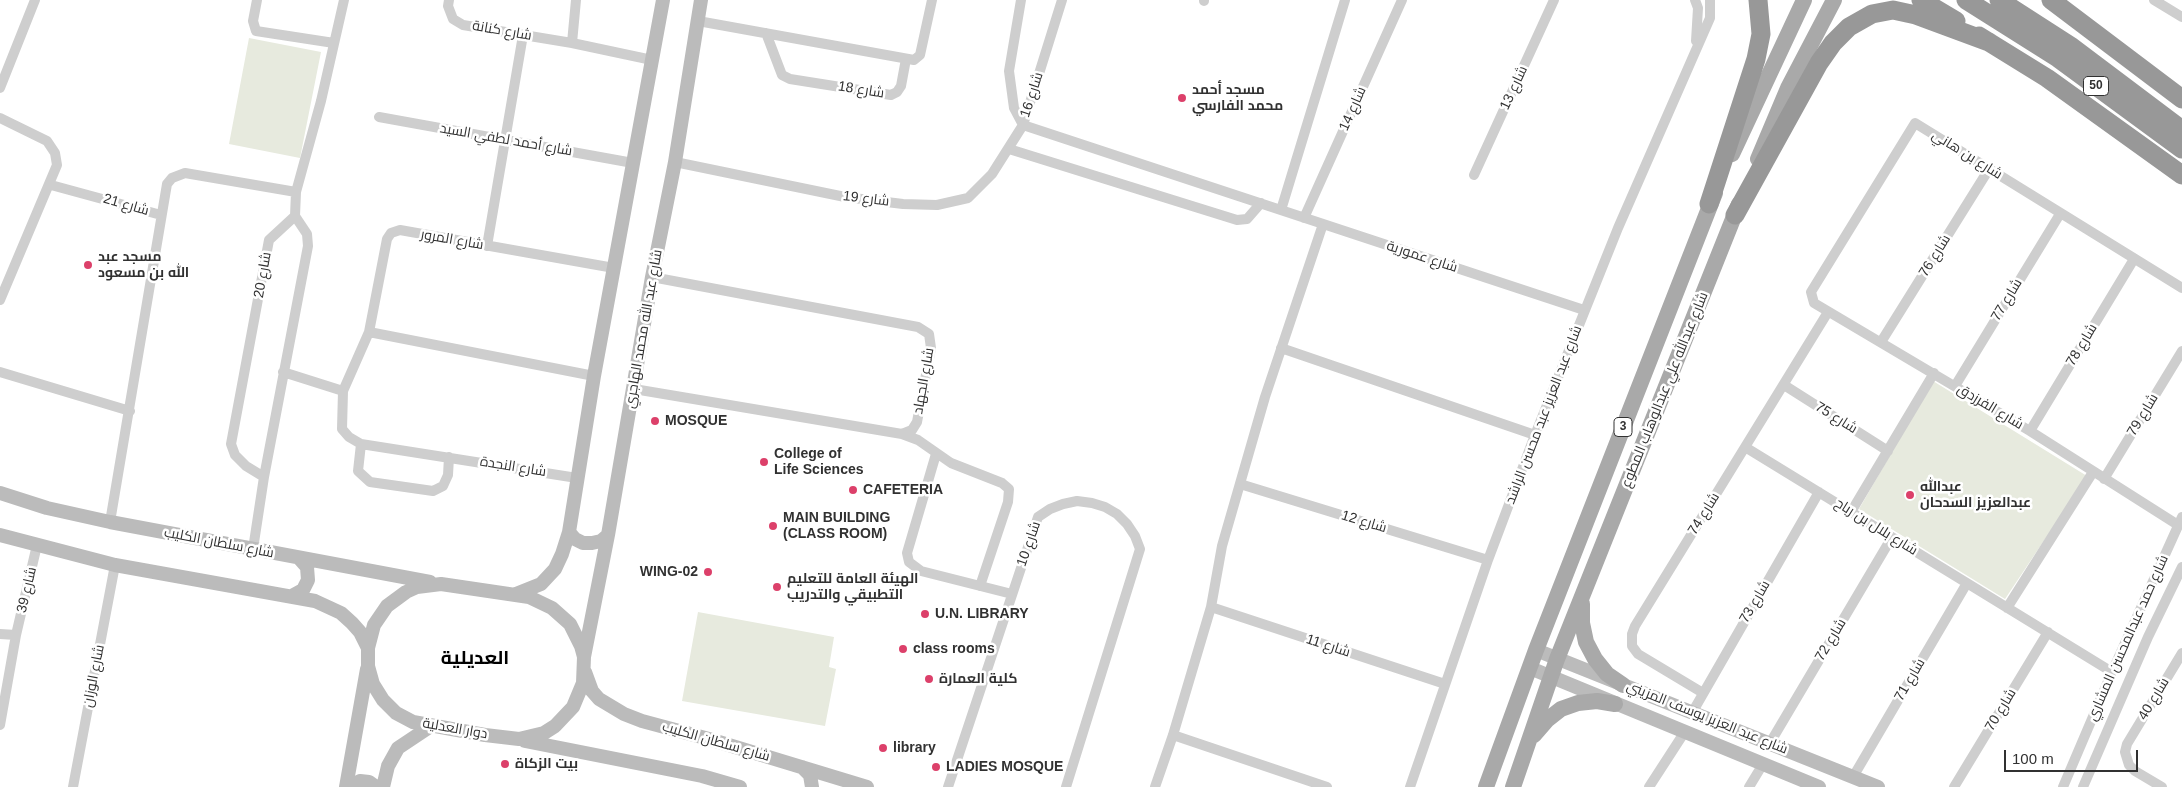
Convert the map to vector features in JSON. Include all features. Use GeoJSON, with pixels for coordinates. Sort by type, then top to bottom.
{"type":"FeatureCollection","features":[{"type":"Feature","properties":{"kind":"highway"},"geometry":{"type":"LineString","coordinates":[[1709,204],[1756,59],[1761,34],[1758,0]]}},
{"type":"Feature","properties":{"kind":"highway"},"geometry":{"type":"LineString","coordinates":[[1920,0],[2048,78],[2182,175]]}},
{"type":"Feature","properties":{"kind":"highway","name":"50"},"geometry":{"type":"LineString","coordinates":[[1966,0],[2013,19],[2072,47],[2182,130]]}},
{"type":"Feature","properties":{"kind":"highway","name":"50"},"geometry":{"type":"LineString","coordinates":[[1999,0],[2013,19],[2058,58],[2182,149]]}},
{"type":"Feature","properties":{"kind":"highway"},"geometry":{"type":"LineString","coordinates":[[2037,0],[2090,31]]}},
{"type":"Feature","properties":{"kind":"highway"},"geometry":{"type":"LineString","coordinates":[[2051,0],[2182,99]]}},
{"type":"Feature","properties":{"kind":"highway"},"geometry":{"type":"LineString","coordinates":[[1735,215],[1819,63],[1833,43],[1849,27],[1872,14],[1893,10],[1916,15],[1988,42]]}},
{"type":"Feature","properties":{"kind":"main road","name":"شارع عبدالله علي عبدالوهاب المطوع"},"geometry":{"type":"LineString","coordinates":[[1488,780],[1536,650],[1709,204],[1804,0]]}},
{"type":"Feature","properties":{"kind":"main road","name":"شارع عبدالله علي عبدالوهاب المطوع"},"geometry":{"type":"LineString","coordinates":[[1513,787],[1557,659],[1735,215],[1788,88],[1834,0]]}},
{"type":"Feature","properties":{"kind":"main road"},"geometry":{"type":"LineString","coordinates":[[1586,586],[1582,604],[1582,623],[1586,642],[1595,659],[1607,674],[1622,685]]}},
{"type":"Feature","properties":{"kind":"main road"},"geometry":{"type":"LineString","coordinates":[[1525,750],[1546,720],[1561,709],[1578,703],[1597,701],[1615,704]]}},
{"type":"Feature","properties":{"kind":"street"},"geometry":{"type":"LineString","coordinates":[[0,88],[4,63],[36,0]]}},
{"type":"Feature","properties":{"kind":"street"},"geometry":{"type":"LineString","coordinates":[[256,0],[253,22],[256,31],[334,43]]}},
{"type":"Feature","properties":{"kind":"street"},"geometry":{"type":"LineString","coordinates":[[253,549],[264,477],[308,246],[307,234],[295,216],[296,192],[321,101],[344,0]]}},
{"type":"Feature","properties":{"kind":"street","name":"شارع كنانة"},"geometry":{"type":"LineString","coordinates":[[449,0],[448,6],[453,19],[463,25],[572,43],[652,60]]}},
{"type":"Feature","properties":{"kind":"street"},"geometry":{"type":"LineString","coordinates":[[572,43],[576,0]]}},
{"type":"Feature","properties":{"kind":"street"},"geometry":{"type":"LineString","coordinates":[[516,594],[541,584],[555,569],[569,532],[594,376],[663,0]]}},
{"type":"Feature","properties":{"kind":"street","name":"شارع عبد الله محمد الهاجري"},"geometry":{"type":"LineString","coordinates":[[584,664],[634,389],[652,276],[675,162],[701,0]]}},
{"type":"Feature","properties":{"kind":"street"},"geometry":{"type":"LineString","coordinates":[[698,21],[914,60],[919,56],[932,0]]}},
{"type":"Feature","properties":{"kind":"street","name":"شارع 16"},"geometry":{"type":"LineString","coordinates":[[1021,0],[1008,71],[1014,108],[1023,125]]}},
{"type":"Feature","properties":{"kind":"street","name":"شارع 16"},"geometry":{"type":"LineString","coordinates":[[1023,125],[1062,0]]}},
{"type":"Feature","properties":{"kind":"street"},"geometry":{"type":"LineString","coordinates":[[1281,210],[1345,0]]}},
{"type":"Feature","properties":{"kind":"street","name":"شارع 14"},"geometry":{"type":"LineString","coordinates":[[1304,218],[1402,0]]}},
{"type":"Feature","properties":{"kind":"street","name":"شارع 13"},"geometry":{"type":"LineString","coordinates":[[1474,175],[1554,0]]}},
{"type":"Feature","properties":{"kind":"street","name":"شارع عبد العزيز عبد محسن الراشد"},"geometry":{"type":"LineString","coordinates":[[1695,0],[1698,8],[1696,50]]}},
{"type":"Feature","properties":{"kind":"street","name":"شارع عبد العزيز عبد محسن الراشد"},"geometry":{"type":"LineString","coordinates":[[1410,787],[1488,560],[1535,435],[1584,310],[1710,18],[1710,0]]}},
{"type":"Feature","properties":{"kind":"street"},"geometry":{"type":"LineString","coordinates":[[2154,0],[2182,17]]}},
{"type":"Feature","properties":{"kind":"street","name":"شارع 18"},"geometry":{"type":"LineString","coordinates":[[766,33],[782,75],[790,78],[891,95],[897,92],[901,86],[906,59]]}},
{"type":"Feature","properties":{"kind":"street"},"geometry":{"type":"LineString","coordinates":[[487,246],[523,35]]}},
{"type":"Feature","properties":{"kind":"street"},"geometry":{"type":"LineString","coordinates":[[0,118],[47,142],[55,153],[58,165],[0,300]]}},
{"type":"Feature","properties":{"kind":"street","name":"شارع أحمد لطفي السيد"},"geometry":{"type":"LineString","coordinates":[[379,118],[633,163]]}},
{"type":"Feature","properties":{"kind":"street","name":"شارع بن هاني"},"geometry":{"type":"LineString","coordinates":[[1814,286],[1915,123],[2182,288]]}},
{"type":"Feature","properties":{"kind":"street","name":"شارع 19"},"geometry":{"type":"LineString","coordinates":[[675,162],[845,198],[903,204],[937,205],[968,198],[992,174],[1023,125]]}},
{"type":"Feature","properties":{"kind":"street","name":"شارع عمورية"},"geometry":{"type":"LineString","coordinates":[[1023,125],[1584,310]]}},
{"type":"Feature","properties":{"kind":"street"},"geometry":{"type":"LineString","coordinates":[[1009,148],[1237,220],[1247,219],[1260,204]]}},
{"type":"Feature","properties":{"kind":"street","name":"شارع 76"},"geometry":{"type":"LineString","coordinates":[[1881,342],[1989,169]]}},
{"type":"Feature","properties":{"kind":"street"},"geometry":{"type":"LineString","coordinates":[[160,215],[167,184],[172,178],[185,173],[296,192]]}},
{"type":"Feature","properties":{"kind":"street","name":"شارع 21"},"geometry":{"type":"LineString","coordinates":[[51,185],[160,215],[130,410],[110,522]]}},
{"type":"Feature","properties":{"kind":"street","name":"شارع 77"},"geometry":{"type":"LineString","coordinates":[[1955,386],[2060,214]]}},
{"type":"Feature","properties":{"kind":"street","name":"شارع 20"},"geometry":{"type":"LineString","coordinates":[[264,477],[246,466],[235,455],[231,444],[269,240],[295,216]]}},
{"type":"Feature","properties":{"kind":"street"},"geometry":{"type":"LineString","coordinates":[[1155,787],[1173,735],[1211,607],[1222,546],[1240,484],[1281,348],[1323,224]]}},
{"type":"Feature","properties":{"kind":"street","name":"شارع المرور"},"geometry":{"type":"LineString","coordinates":[[349,437],[342,429],[343,391],[369,332],[387,239],[391,233],[400,230],[614,268]]}},
{"type":"Feature","properties":{"kind":"street","name":"شارع 78"},"geometry":{"type":"LineString","coordinates":[[2030,431],[2134,259]]}},
{"type":"Feature","properties":{"kind":"street","name":"شارع الجهاد"},"geometry":{"type":"LineString","coordinates":[[652,276],[926,330],[932,339],[932,348],[917,422],[912,430],[902,434]]}},
{"type":"Feature","properties":{"kind":"street","name":"شارع الفرزدق"},"geometry":{"type":"LineString","coordinates":[[1814,286],[1811,298],[1814,303],[1828,312],[2030,431],[2092,472],[2180,521]]}},
{"type":"Feature","properties":{"kind":"street","name":"شارع 74"},"geometry":{"type":"LineString","coordinates":[[1703,693],[1638,654],[1632,646],[1632,634],[1635,626],[1828,312]]}},
{"type":"Feature","properties":{"kind":"street"},"geometry":{"type":"LineString","coordinates":[[369,332],[594,376]]}},
{"type":"Feature","properties":{"kind":"street"},"geometry":{"type":"LineString","coordinates":[[1281,348],[1535,435]]}},
{"type":"Feature","properties":{"kind":"street","name":"شارع 79"},"geometry":{"type":"LineString","coordinates":[[2104,479],[2182,351]]}},
{"type":"Feature","properties":{"kind":"street"},"geometry":{"type":"LineString","coordinates":[[0,372],[130,410]]}},
{"type":"Feature","properties":{"kind":"street"},"geometry":{"type":"LineString","coordinates":[[284,372],[343,391]]}},
{"type":"Feature","properties":{"kind":"street"},"geometry":{"type":"LineString","coordinates":[[1851,512],[1934,374]]}},
{"type":"Feature","properties":{"kind":"street","name":"شارع 75"},"geometry":{"type":"LineString","coordinates":[[1784,385],[1888,451]]}},
{"type":"Feature","properties":{"kind":"street"},"geometry":{"type":"LineString","coordinates":[[634,389],[902,434],[918,440],[951,463],[1002,483],[1008,489],[1008,502],[980,586]]}},
{"type":"Feature","properties":{"kind":"street","name":"شارع النجدة"},"geometry":{"type":"LineString","coordinates":[[349,437],[361,444],[577,478]]}},
{"type":"Feature","properties":{"kind":"street"},"geometry":{"type":"LineString","coordinates":[[361,444],[358,471],[370,482],[433,490],[443,486],[448,475],[449,457]]}},
{"type":"Feature","properties":{"kind":"street","name":"شارع بلال بن رباح"},"geometry":{"type":"LineString","coordinates":[[1745,447],[2112,672]]}},
{"type":"Feature","properties":{"kind":"street"},"geometry":{"type":"LineString","coordinates":[[936,454],[907,558],[913,566],[921,570],[1012,594]]}},
{"type":"Feature","properties":{"kind":"street"},"geometry":{"type":"LineString","coordinates":[[2008,608],[2092,472]]}},
{"type":"Feature","properties":{"kind":"street","name":"شارع 12"},"geometry":{"type":"LineString","coordinates":[[1240,484],[1488,560]]}},
{"type":"Feature","properties":{"kind":"street","name":"شارع 73"},"geometry":{"type":"LineString","coordinates":[[1692,713],[1819,492]]}},
{"type":"Feature","properties":{"kind":"street","name":"شارع سلطان الكليب"},"geometry":{"type":"LineString","coordinates":[[0,494],[47,508],[110,522],[441,584]]}},
{"type":"Feature","properties":{"kind":"street","name":"شارع 10"},"geometry":{"type":"LineString","coordinates":[[948,787],[1038,517],[1050,509],[1063,504],[1077,502],[1098,505],[1117,514],[1128,524],[1140,549],[1066,787]]}},
{"type":"Feature","properties":{"kind":"street","name":"شارع حمد عبدالمحسن المشاري"},"geometry":{"type":"LineString","coordinates":[[2064,787],[2112,672],[2180,521]]}},
{"type":"Feature","properties":{"kind":"street"},"geometry":{"type":"LineString","coordinates":[[569,532],[575,539],[583,543],[601,541],[608,535]]}},
{"type":"Feature","properties":{"kind":"street"},"geometry":{"type":"LineString","coordinates":[[0,535],[115,565],[316,601],[341,614],[360,632],[368,648]]}},
{"type":"Feature","properties":{"kind":"street","name":"شارع 72"},"geometry":{"type":"LineString","coordinates":[[1770,743],[1892,537]]}},
{"type":"Feature","properties":{"kind":"street","name":"شارع 39"},"geometry":{"type":"LineString","coordinates":[[0,725],[16,635],[37,545]]}},
{"type":"Feature","properties":{"kind":"street"},"geometry":{"type":"LineString","coordinates":[[292,596],[303,590],[308,580],[307,567],[299,558]]}},
{"type":"Feature","properties":{"kind":"street","name":"شارع الوزان"},"geometry":{"type":"LineString","coordinates":[[73,787],[115,565]]}},
{"type":"Feature","properties":{"kind":"street","name":"شارع حمد عبدالمحسن المشاري"},"geometry":{"type":"LineString","coordinates":[[2083,787],[2148,636],[2182,567]]}},
{"type":"Feature","properties":{"kind":"street","name":"شارع 71"},"geometry":{"type":"LineString","coordinates":[[1853,777],[1966,583]]}},
{"type":"Feature","properties":{"kind":"street","name":"دوار العدلية"},"geometry":{"type":"LineString","coordinates":[[441,584],[516,594],[541,602],[562,615],[576,634],[584,664],[579,696],[565,717],[544,732],[519,740],[413,722],[396,713],[383,700],[373,684],[368,666],[368,648],[374,625],[387,606],[406,592],[423,586],[441,584]]}},
{"type":"Feature","properties":{"kind":"street"},"geometry":{"type":"LineString","coordinates":[[2143,603],[2146,611],[2150,613],[2154,614],[2161,609]]}},
{"type":"Feature","properties":{"kind":"street","name":"شارع 11"},"geometry":{"type":"LineString","coordinates":[[1211,607],[1445,684]]}},
{"type":"Feature","properties":{"kind":"street"},"geometry":{"type":"LineString","coordinates":[[2131,630],[2138,625],[2143,626],[2146,628],[2148,636]]}},
{"type":"Feature","properties":{"kind":"street","name":"شارع 70"},"geometry":{"type":"LineString","coordinates":[[1954,787],[2048,632]]}},
{"type":"Feature","properties":{"kind":"street"},"geometry":{"type":"LineString","coordinates":[[0,634],[16,635]]}},
{"type":"Feature","properties":{"kind":"street","name":"شارع عبد العزيز يوسف المزيني"},"geometry":{"type":"LineString","coordinates":[[1536,650],[1878,787]]}},
{"type":"Feature","properties":{"kind":"street","name":"شارع 40"},"geometry":{"type":"LineString","coordinates":[[2162,787],[2135,771],[2129,765],[2125,752],[2127,744],[2182,653]]}},
{"type":"Feature","properties":{"kind":"street","name":"شارع سلطان الكليب"},"geometry":{"type":"LineString","coordinates":[[584,664],[592,691],[599,699],[615,710],[642,721],[867,787]]}},
{"type":"Feature","properties":{"kind":"street"},"geometry":{"type":"LineString","coordinates":[[348,787],[368,666]]}},
{"type":"Feature","properties":{"kind":"street","name":"شارع عبد العزيز يوسف المزيني"},"geometry":{"type":"LineString","coordinates":[[1530,668],[1819,787]]}},
{"type":"Feature","properties":{"kind":"street"},"geometry":{"type":"LineString","coordinates":[[383,787],[388,766],[398,748],[431,726]]}},
{"type":"Feature","properties":{"kind":"street"},"geometry":{"type":"LineString","coordinates":[[1649,787],[1684,732]]}},
{"type":"Feature","properties":{"kind":"street"},"geometry":{"type":"LineString","coordinates":[[1173,735],[1327,787]]}},
{"type":"Feature","properties":{"kind":"street"},"geometry":{"type":"LineString","coordinates":[[1743,756],[1737,747],[1738,742],[1746,735],[1752,736]]}},
{"type":"Feature","properties":{"kind":"street"},"geometry":{"type":"LineString","coordinates":[[519,740],[702,776],[740,787]]}},
{"type":"Feature","properties":{"kind":"street"},"geometry":{"type":"LineString","coordinates":[[1749,787],[1763,764]]}},
{"type":"Feature","properties":{"kind":"street"},"geometry":{"type":"LineString","coordinates":[[800,766],[810,775],[812,787]]}},
{"type":"Feature","properties":{"kind":"street"},"geometry":{"type":"LineString","coordinates":[[1482,787],[1488,780]]}},
{"type":"Feature","properties":{"kind":"street"},"geometry":{"type":"LineString","coordinates":[[348,787],[360,781],[369,782],[376,787]]}},
{"type":"Feature","properties":{"kind":"street"},"geometry":{"type":"LineString","coordinates":[[834,787],[844,782],[851,782]]}},
{"type":"Feature","properties":{"kind":"shaded area"},"geometry":{"type":"Polygon","coordinates":[[[249,38],[321,52],[300,158],[229,144],[249,38]]]}},
{"type":"Feature","properties":{"kind":"shaded area"},"geometry":{"type":"Polygon","coordinates":[[[1933,381],[2087,476],[2005,599],[1859,509],[1933,381]]]}},
{"type":"Feature","properties":{"kind":"shaded area"},"geometry":{"type":"Polygon","coordinates":[[[698,612],[834,637],[829,667],[836,669],[825,726],[682,701],[698,612]]]}},
{"type":"Feature","properties":{"kind":"place","name":"مسجد أحمد محمد الفارسي"},"geometry":{"type":"Point","coordinates":[1182,98]}},
{"type":"Feature","properties":{"kind":"place","name":"مسجد عبد الله بن مسعود"},"geometry":{"type":"Point","coordinates":[88,265]}},
{"type":"Feature","properties":{"kind":"place","name":"MOSQUE"},"geometry":{"type":"Point","coordinates":[655,421]}},
{"type":"Feature","properties":{"kind":"place","name":"College of Life Sciences"},"geometry":{"type":"Point","coordinates":[764,462]}},
{"type":"Feature","properties":{"kind":"place","name":"CAFETERIA"},"geometry":{"type":"Point","coordinates":[853,490]}},
{"type":"Feature","properties":{"kind":"place","name":"عبدالله عبدالعزيز السدحان"},"geometry":{"type":"Point","coordinates":[1910,495]}},
{"type":"Feature","properties":{"kind":"place","name":"MAIN BUILDING (CLASS ROOM)"},"geometry":{"type":"Point","coordinates":[773,526]}},
{"type":"Feature","properties":{"kind":"place","name":"WING-02"},"geometry":{"type":"Point","coordinates":[708,572]}},
{"type":"Feature","properties":{"kind":"place","name":"الهيئة العامة للتعليم التطبيقي والتدريب"},"geometry":{"type":"Point","coordinates":[777,587]}},
{"type":"Feature","properties":{"kind":"place","name":"U.N. LIBRARY"},"geometry":{"type":"Point","coordinates":[925,614]}},
{"type":"Feature","properties":{"kind":"place","name":"class rooms"},"geometry":{"type":"Point","coordinates":[903,649]}},
{"type":"Feature","properties":{"kind":"place","name":"كلية العمارة"},"geometry":{"type":"Point","coordinates":[929,679]}},
{"type":"Feature","properties":{"kind":"place","name":"library"},"geometry":{"type":"Point","coordinates":[883,748]}},
{"type":"Feature","properties":{"kind":"place","name":"بيت الزكاة"},"geometry":{"type":"Point","coordinates":[505,764]}},
{"type":"Feature","properties":{"kind":"place","name":"LADIES MOSQUE"},"geometry":{"type":"Point","coordinates":[936,767]}},
{"type":"Feature","properties":{"kind":"district","name":"العديلية"},"geometry":{"type":"Point","coordinates":[475,659]}}]}
